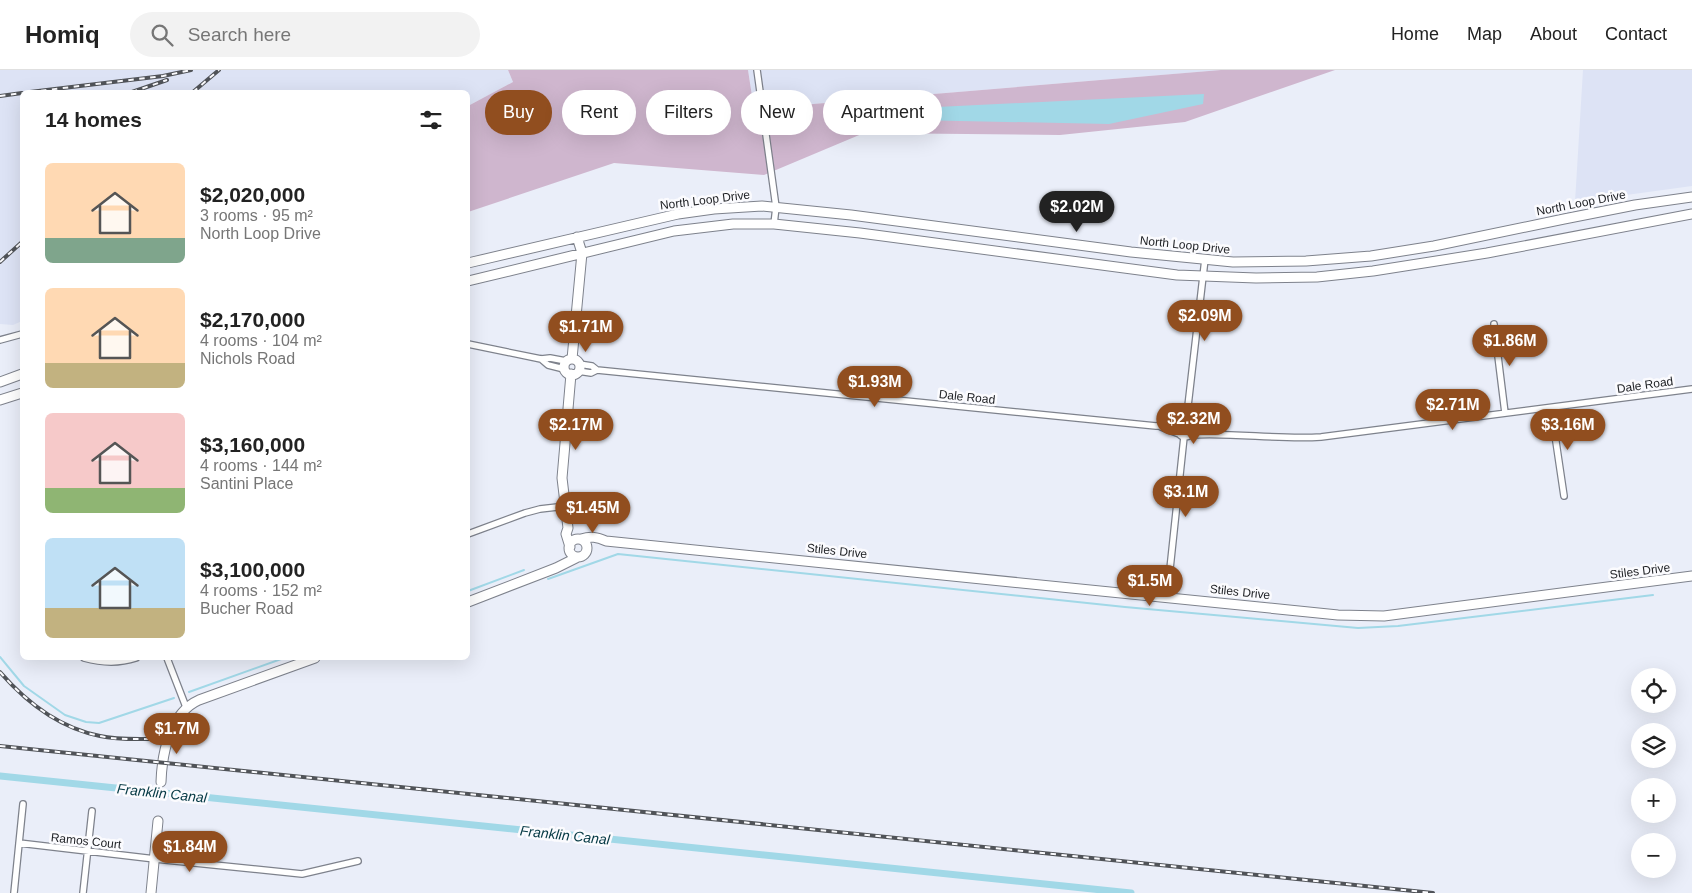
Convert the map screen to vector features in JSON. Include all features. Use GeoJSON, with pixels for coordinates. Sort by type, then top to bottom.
{"type":"FeatureCollection","features":[{"type":"Feature","properties":{"kind":"main road","name":"North Loop Drive"},"geometry":{"type":"LineString","coordinates":[[470,263],[678,214],[762,206],[851,215],[990,234],[1233,262],[1306,261],[1371,256],[1414,249],[1617,208],[1692,197]]}},
{"type":"Feature","properties":{"kind":"main road"},"geometry":{"type":"LineString","coordinates":[[470,281],[642,238],[693,228],[733,224],[774,224],[860,233],[1152,272],[1256,278],[1317,277],[1416,264],[1692,214]]}},
{"type":"Feature","properties":{"kind":"main road"},"geometry":{"type":"LineString","coordinates":[[988,250],[990,234]]}},
{"type":"Feature","properties":{"kind":"main road"},"geometry":{"type":"LineString","coordinates":[[577,237],[582,253],[562,478],[568,528],[566,534],[569,547],[572,554],[582,555]]}},
{"type":"Feature","properties":{"kind":"main road"},"geometry":{"type":"LineString","coordinates":[[1414,249],[1416,264]]}},
{"type":"Feature","properties":{"kind":"main road"},"geometry":{"type":"LineString","coordinates":[[0,382],[20,375]]}},
{"type":"Feature","properties":{"kind":"main road"},"geometry":{"type":"LineString","coordinates":[[0,400],[20,394]]}},
{"type":"Feature","properties":{"kind":"main road"},"geometry":{"type":"LineString","coordinates":[[568,528],[586,544],[582,555]]}},
{"type":"Feature","properties":{"kind":"main road","name":"Stiles Drive"},"geometry":{"type":"LineString","coordinates":[[579,539],[592,537],[606,541],[1338,615],[1384,616],[1692,576]]}},
{"type":"Feature","properties":{"kind":"main road"},"geometry":{"type":"LineString","coordinates":[[563,564],[572,542],[579,539]]}},
{"type":"Feature","properties":{"kind":"main road"},"geometry":{"type":"LineString","coordinates":[[470,601],[556,568],[606,541]]}},
{"type":"Feature","properties":{"kind":"main road"},"geometry":{"type":"LineString","coordinates":[[161,782],[164,759],[173,726],[186,707],[198,700],[308,660]]}},
{"type":"Feature","properties":{"kind":"main road"},"geometry":{"type":"LineString","coordinates":[[151,893],[158,821]]}},
{"type":"Feature","properties":{"kind":"street"},"geometry":{"type":"LineString","coordinates":[[757,70],[776,207],[774,224]]}},
{"type":"Feature","properties":{"kind":"street"},"geometry":{"type":"LineString","coordinates":[[1184,435],[1178,430],[1185,425],[1204,259]]}},
{"type":"Feature","properties":{"kind":"street"},"geometry":{"type":"LineString","coordinates":[[1494,324],[1505,414]]}},
{"type":"Feature","properties":{"kind":"street"},"geometry":{"type":"LineString","coordinates":[[0,340],[20,335]]}},
{"type":"Feature","properties":{"kind":"street","name":"Dale Road"},"geometry":{"type":"LineString","coordinates":[[470,344],[541,360],[550,358],[591,373],[597,370],[1156,426],[1185,425],[1213,434]]}},
{"type":"Feature","properties":{"kind":"street","name":"Dale Road"},"geometry":{"type":"LineString","coordinates":[[1156,426],[1184,435],[1213,434],[1300,439],[1353,434],[1692,389]]}},
{"type":"Feature","properties":{"kind":"street"},"geometry":{"type":"LineString","coordinates":[[1551,408],[1564,496]]}},
{"type":"Feature","properties":{"kind":"street"},"geometry":{"type":"LineString","coordinates":[[1184,435],[1192,431],[1185,425]]}},
{"type":"Feature","properties":{"kind":"street"},"geometry":{"type":"LineString","coordinates":[[1167,597],[1184,435]]}},
{"type":"Feature","properties":{"kind":"street"},"geometry":{"type":"LineString","coordinates":[[470,533],[525,513],[566,506]]}},
{"type":"Feature","properties":{"kind":"street"},"geometry":{"type":"LineString","coordinates":[[91,660],[115,662],[126,660]]}},
{"type":"Feature","properties":{"kind":"street"},"geometry":{"type":"LineString","coordinates":[[168,660],[186,707]]}},
{"type":"Feature","properties":{"kind":"street"},"geometry":{"type":"LineString","coordinates":[[14,893],[23,804]]}},
{"type":"Feature","properties":{"kind":"street"},"geometry":{"type":"LineString","coordinates":[[83,893],[92,811]]}},
{"type":"Feature","properties":{"kind":"street","name":"Ramos Court"},"geometry":{"type":"LineString","coordinates":[[19,843],[302,874],[358,861]]}},
{"type":"Feature","properties":{"kind":"shaded area"},"geometry":{"type":"Polygon","coordinates":[[[0,70],[508,70],[513,82],[498,90],[485,90],[485,97],[470,105],[470,90],[20,90],[20,322],[13,325],[0,324],[0,70]]]}},
{"type":"Feature","properties":{"kind":"shaded area"},"geometry":{"type":"Polygon","coordinates":[[[508,70],[748,70],[751,90],[741,90],[741,135],[813,135],[813,104],[823,103],[823,135],[859,135],[764,175],[614,163],[470,211],[470,105],[485,97],[485,135],[552,135],[552,90],[498,90],[513,82],[508,70]]]}},
{"type":"Feature","properties":{"kind":"shaded area"},"geometry":{"type":"Polygon","coordinates":[[[748,70],[1221,70],[942,93],[942,90],[823,90],[823,103],[813,104],[813,90],[751,90],[748,70]]]}},
{"type":"Feature","properties":{"kind":"shaded area"},"geometry":{"type":"Polygon","coordinates":[[[1221,70],[1335,70],[1185,122],[1060,135],[942,134],[942,93],[1221,70]]]}},
{"type":"Feature","properties":{"kind":"shaded area"},"geometry":{"type":"Polygon","coordinates":[[[1583,70],[1692,70],[1692,186],[1575,202],[1583,70]]]}},
{"type":"Feature","properties":{"kind":"water"},"geometry":{"type":"Polygon","coordinates":[[[1204,94],[1203,104],[1109,124],[942,121],[942,107],[1204,94]]]}},
{"type":"Feature","properties":{"kind":"waterway"},"geometry":{"type":"LineString","coordinates":[[548,579],[618,554],[1125,607],[1358,628],[1398,626],[1653,595]]}},
{"type":"Feature","properties":{"kind":"waterway"},"geometry":{"type":"LineString","coordinates":[[470,590],[524,570]]}},
{"type":"Feature","properties":{"kind":"waterway"},"geometry":{"type":"LineString","coordinates":[[0,657],[24,686],[65,715],[86,722],[99,723],[174,698]]}},
{"type":"Feature","properties":{"kind":"waterway"},"geometry":{"type":"LineString","coordinates":[[189,692],[278,660]]}},
{"type":"Feature","properties":{"kind":"waterway","name":"Franklin Canal"},"geometry":{"type":"LineString","coordinates":[[0,776],[1131,893]]}},
{"type":"Feature","properties":{"kind":"railway"},"geometry":{"type":"LineString","coordinates":[[47,90],[163,76],[191,70]]}},
{"type":"Feature","properties":{"kind":"railway"},"geometry":{"type":"LineString","coordinates":[[195,90],[219,70]]}},
{"type":"Feature","properties":{"kind":"railway"},"geometry":{"type":"LineString","coordinates":[[138,90],[167,80]]}},
{"type":"Feature","properties":{"kind":"railway"},"geometry":{"type":"LineString","coordinates":[[0,96],[20,93]]}},
{"type":"Feature","properties":{"kind":"railway"},"geometry":{"type":"LineString","coordinates":[[0,262],[20,244]]}},
{"type":"Feature","properties":{"kind":"railway"},"geometry":{"type":"LineString","coordinates":[[0,672],[21,694],[45,712],[71,727],[106,737],[154,739]]}},
{"type":"Feature","properties":{"kind":"railway"},"geometry":{"type":"LineString","coordinates":[[0,746],[1433,893]]}}]}
